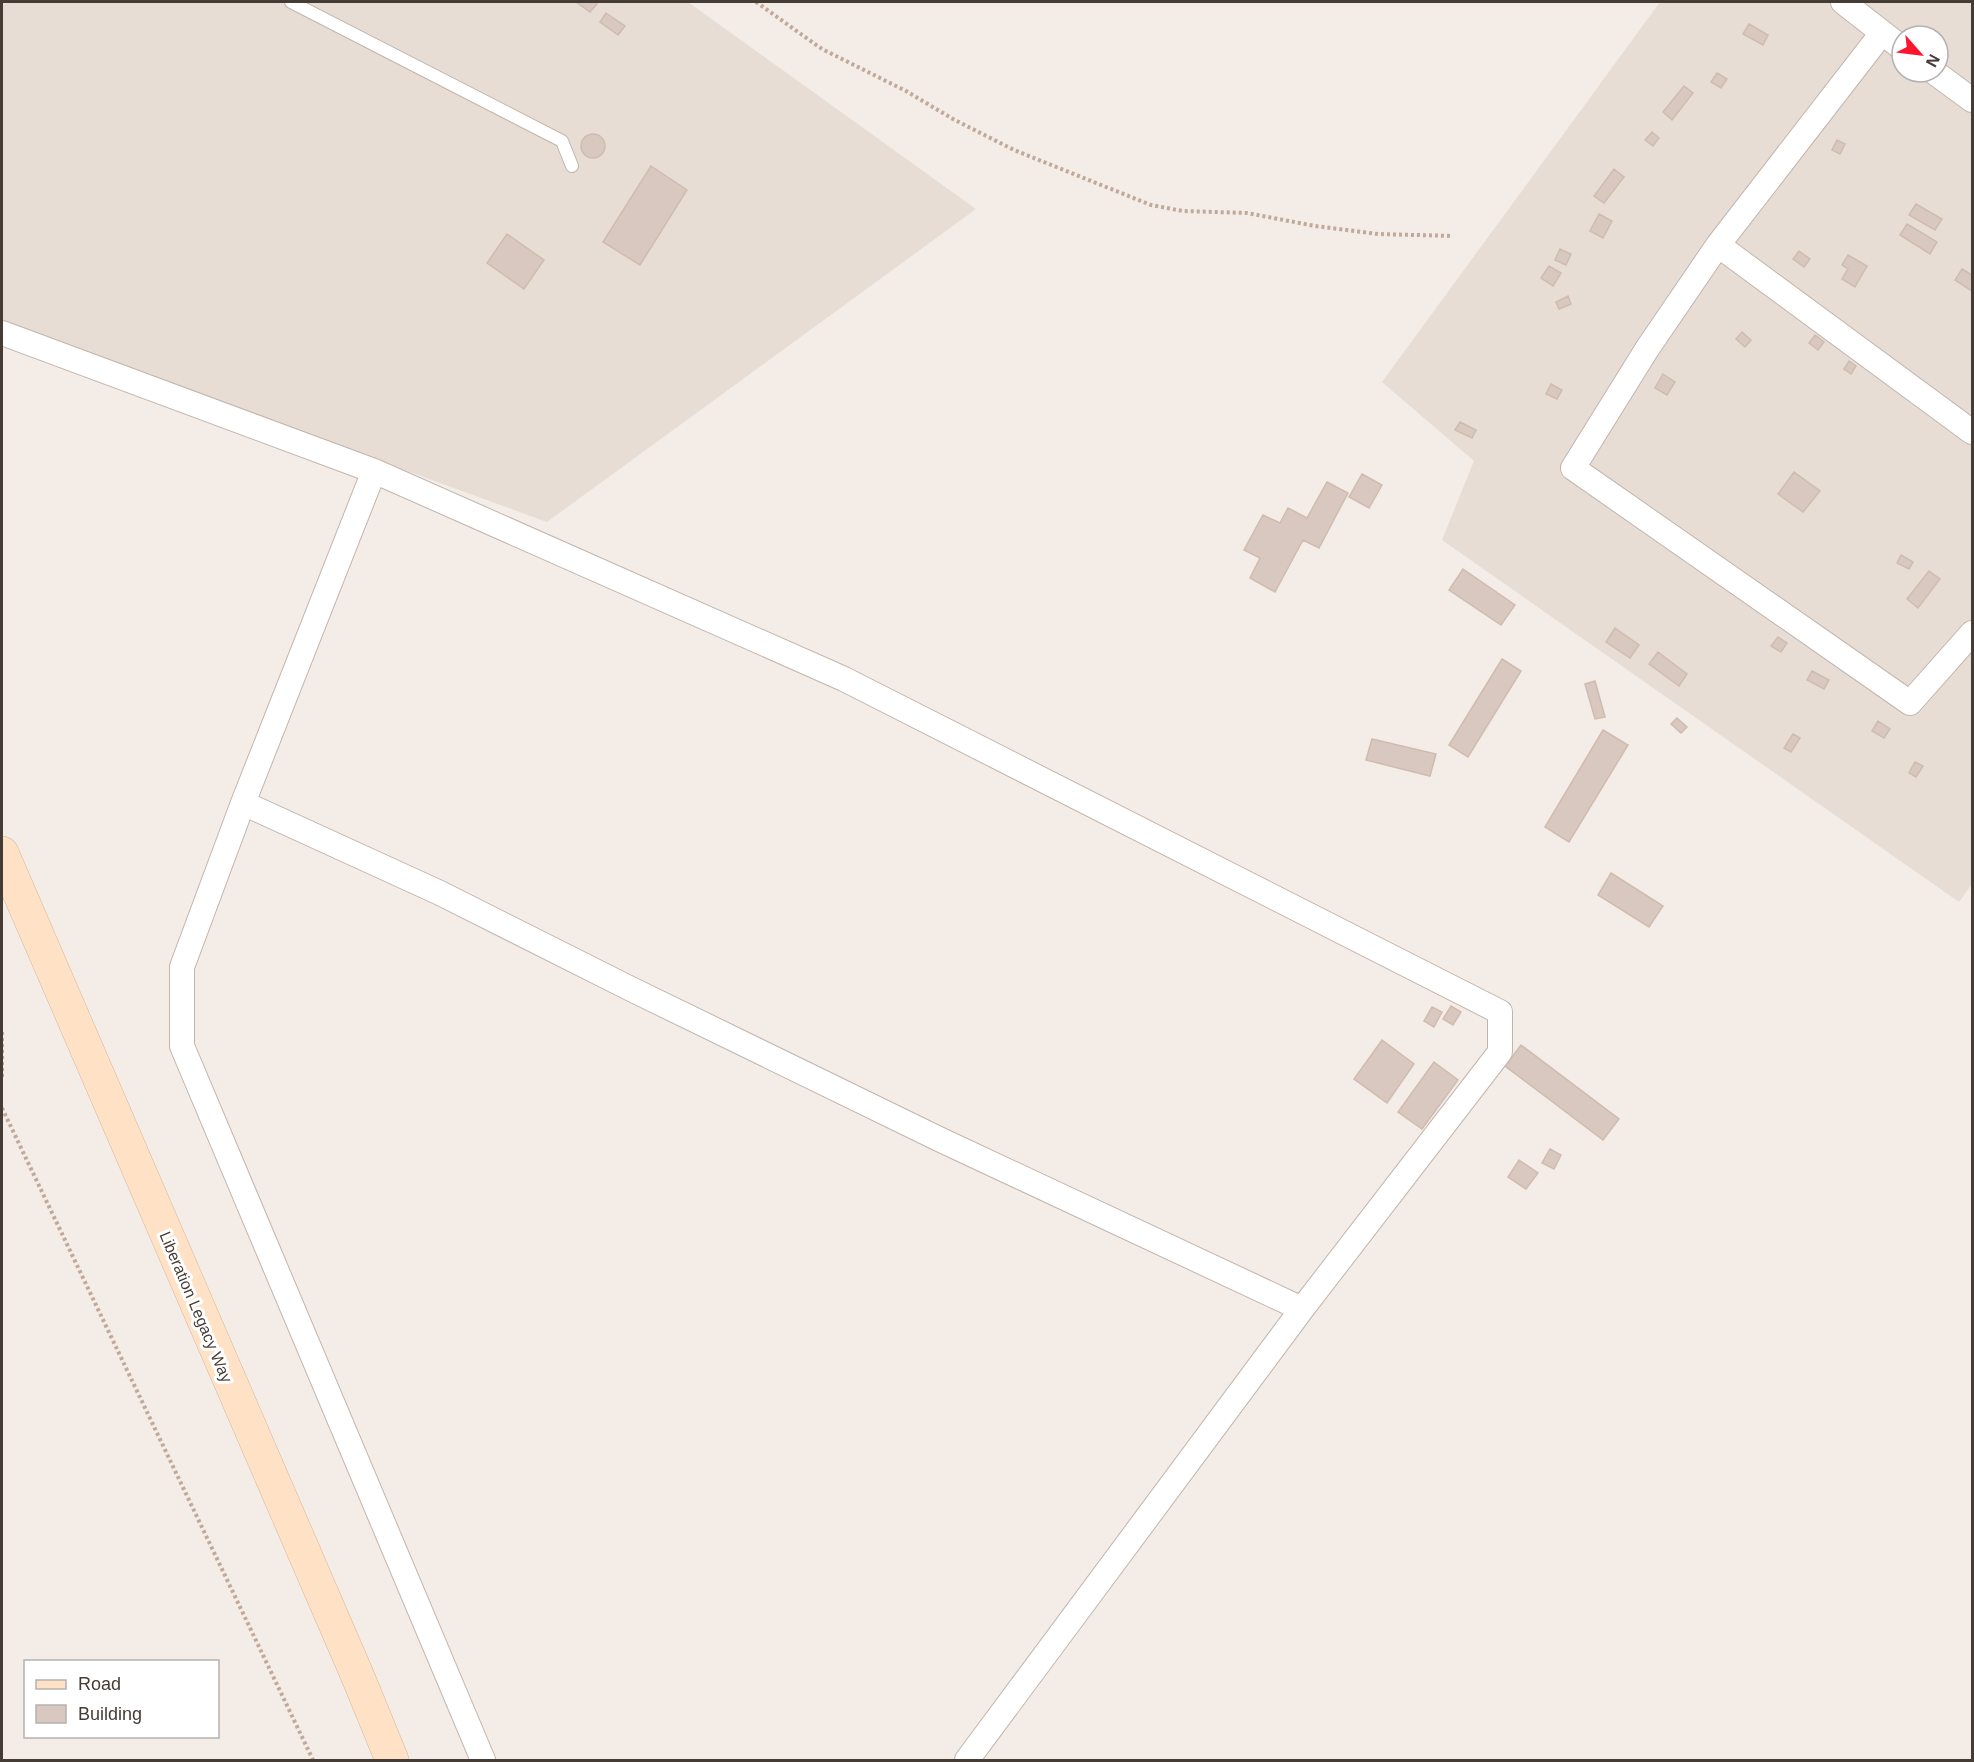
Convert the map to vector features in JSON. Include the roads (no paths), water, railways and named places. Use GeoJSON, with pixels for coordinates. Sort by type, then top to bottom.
{"type":"FeatureCollection","features":[{"type":"Feature","properties":{"kind":"main road","name":"Liberation Legacy Way"},"geometry":{"type":"LineString","coordinates":[[2,853],[201,1319],[358,1677],[392,1761]]}},
{"type":"Feature","properties":{"kind":"street"},"geometry":{"type":"LineString","coordinates":[[1844,2],[1890,39]]}},
{"type":"Feature","properties":{"kind":"street"},"geometry":{"type":"LineString","coordinates":[[1881,33],[1718,245],[1647,349],[1574,468],[1910,703],[1972,633]]}},
{"type":"Feature","properties":{"kind":"street"},"geometry":{"type":"LineString","coordinates":[[1950,84],[1972,100]]}},
{"type":"Feature","properties":{"kind":"street"},"geometry":{"type":"LineString","coordinates":[[1718,245],[1972,432]]}},
{"type":"Feature","properties":{"kind":"street"},"geometry":{"type":"LineString","coordinates":[[2,333],[374,471],[844,678],[1500,1011],[1500,1052],[1302,1309],[967,1761]]}},
{"type":"Feature","properties":{"kind":"street"},"geometry":{"type":"LineString","coordinates":[[374,471],[243,803],[182,967],[182,1046],[483,1761]]}},
{"type":"Feature","properties":{"kind":"street"},"geometry":{"type":"LineString","coordinates":[[243,803],[440,893],[941,1140],[1302,1309]]}},
{"type":"Feature","properties":{"kind":"lane"},"geometry":{"type":"LineString","coordinates":[[291,2],[562,141],[572,166]]}}]}
